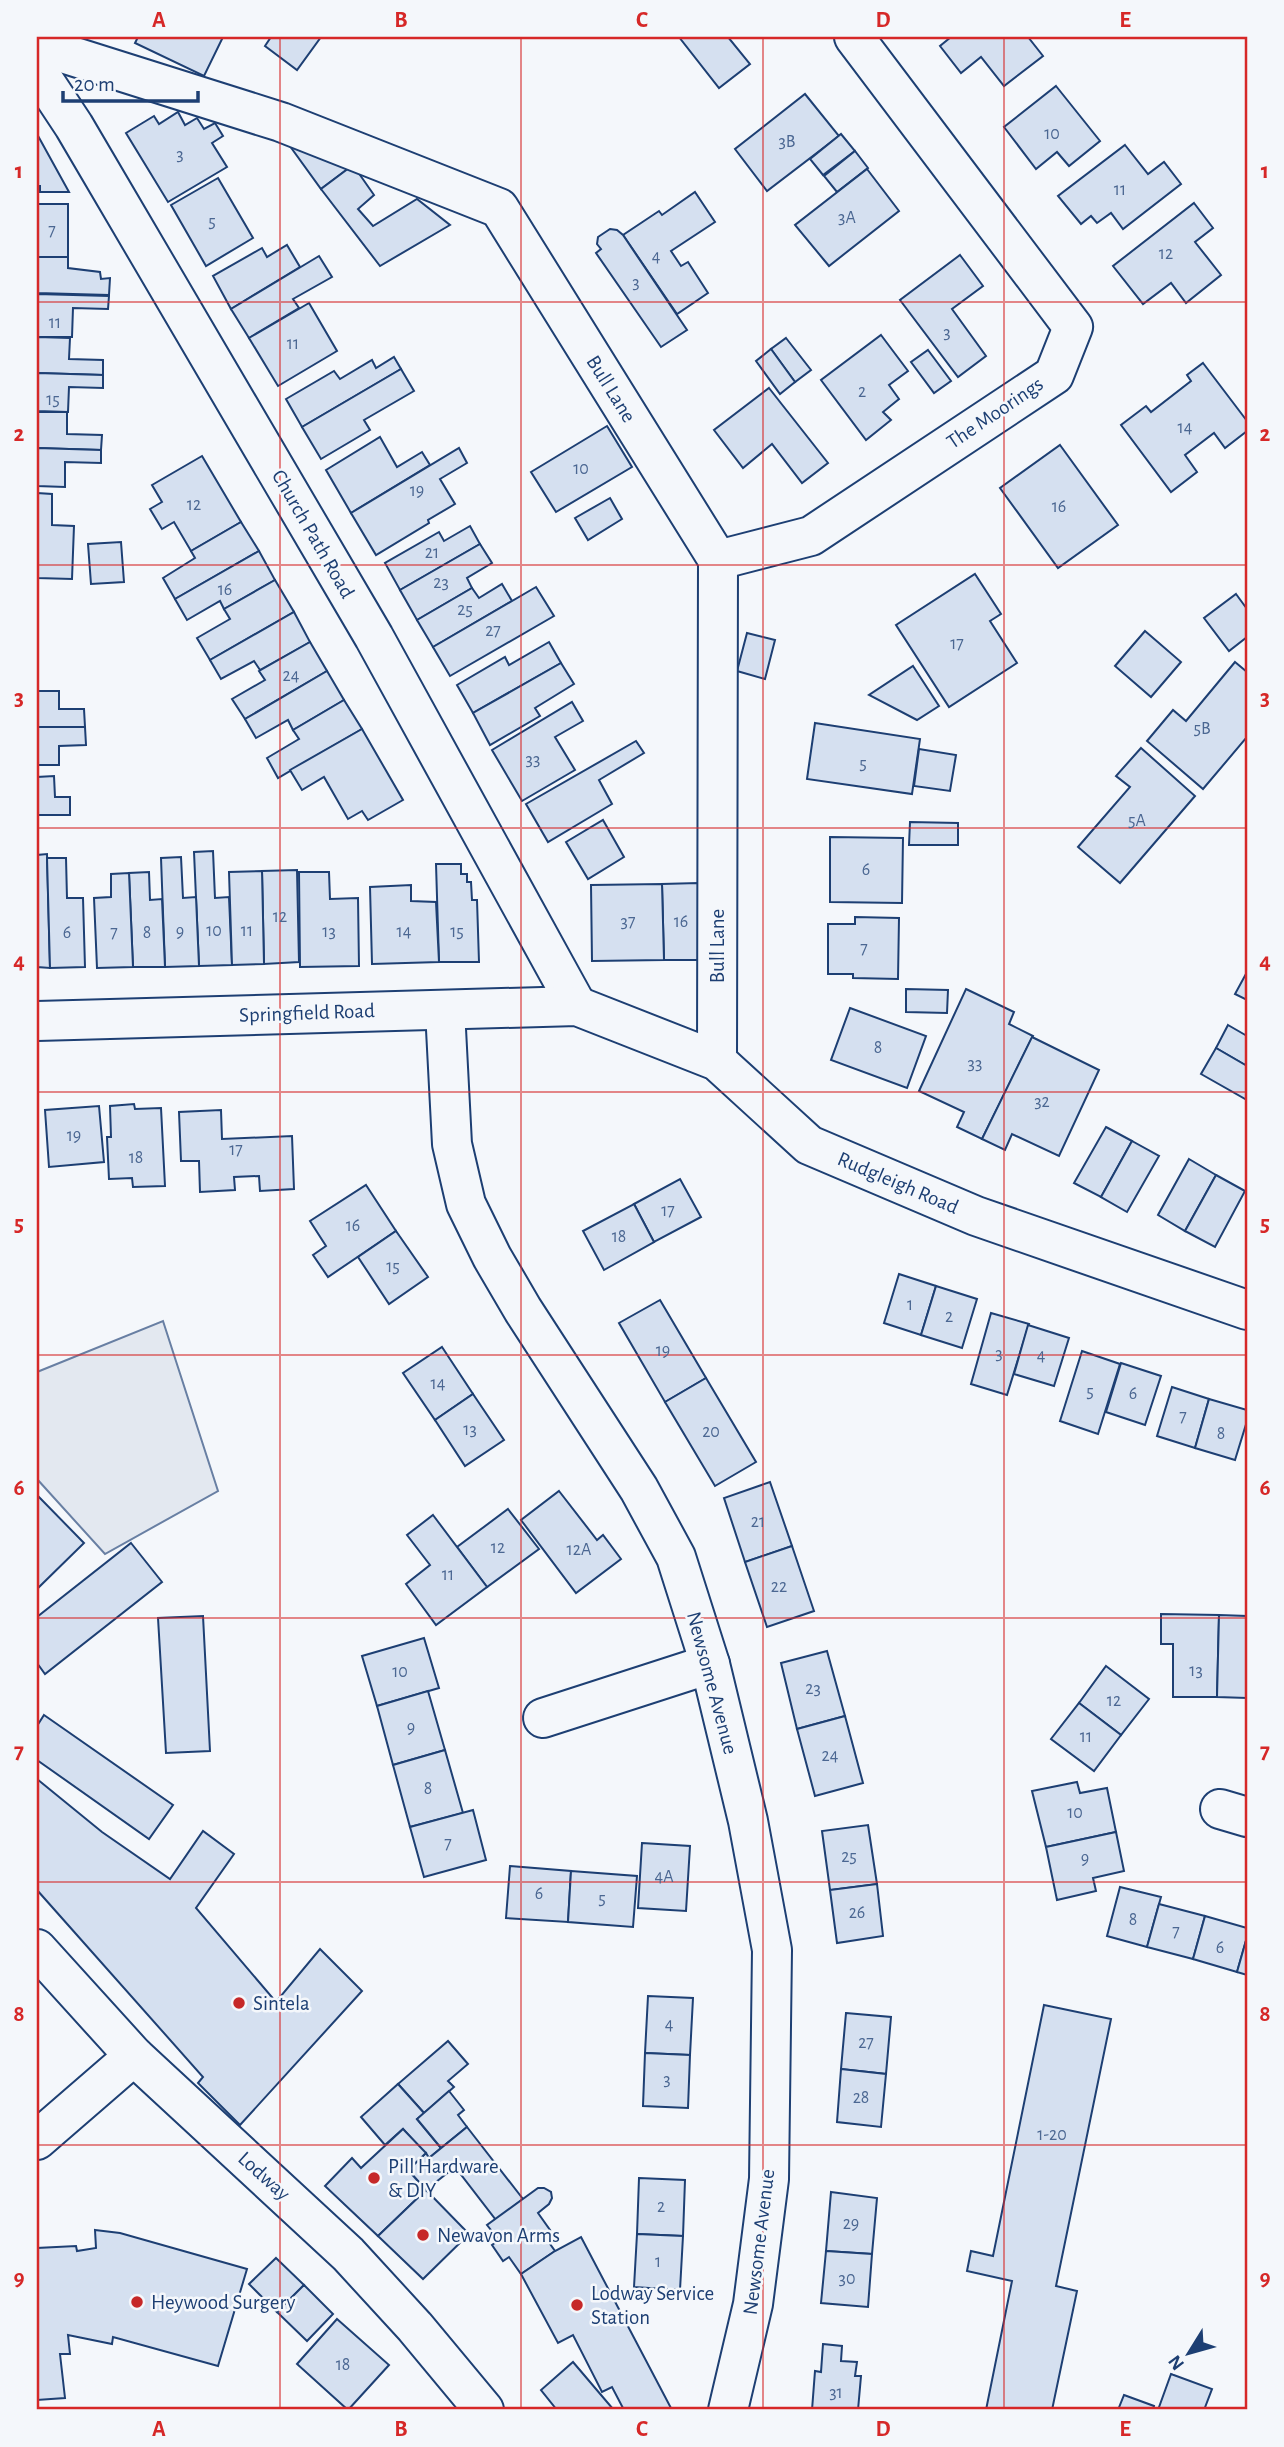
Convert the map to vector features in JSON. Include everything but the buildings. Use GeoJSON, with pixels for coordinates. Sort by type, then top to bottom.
{"type":"FeatureCollection","features":[{"type":"Feature","properties":{"kind":"street","name":"The Moorings"},"geometry":{"type":"LineString","coordinates":[[718,560],[811,536],[1054,374],[1073,327],[854,37]]}},
{"type":"Feature","properties":{"kind":"street","name":"Bull Lane"},"geometry":{"type":"LineString","coordinates":[[37,45],[281,122],[499,208],[718,560],[717,1061]]}},
{"type":"Feature","properties":{"kind":"street","name":"Church Path Road"},"geometry":{"type":"LineString","coordinates":[[37,70],[74,125],[374,637],[577,1006]]}},
{"type":"Feature","properties":{"kind":"street","name":"Springfield Road"},"geometry":{"type":"LineString","coordinates":[[37,1021],[577,1006]]}},
{"type":"Feature","properties":{"kind":"street","name":"Rudgleigh Road"},"geometry":{"type":"LineString","coordinates":[[577,1006],[717,1061],[809,1145],[976,1216],[1245,1304]]}},
{"type":"Feature","properties":{"kind":"street","name":"Newsome Avenue"},"geometry":{"type":"LineString","coordinates":[[445,1010],[452,1144],[466,1204],[492,1257],[517,1299],[639,1489],[677,1557],[710,1664],[747,1821],[772,1950],[769,2179],[753,2304],[728,2410]]}},
{"type":"Feature","properties":{"kind":"street"},"geometry":{"type":"LineString","coordinates":[[543,1718],[710,1664]]}},
{"type":"Feature","properties":{"kind":"street","name":"Lodway"},"geometry":{"type":"LineString","coordinates":[[37,1949],[134,2056],[348,2254],[415,2327],[476,2408]]}},
{"type":"Feature","properties":{"kind":"street"},"geometry":{"type":"LineString","coordinates":[[37,2140],[134,2056]]}},
{"type":"Feature","properties":{"kind":"shaded area"},"geometry":{"type":"Polygon","coordinates":[[[163,1321],[218,1491],[105,1554],[37,1479],[37,1372],[163,1321]]]}},
{"type":"Feature","properties":{"kind":"place","name":"Sintela"},"geometry":{"type":"Point","coordinates":[239,2003]}},
{"type":"Feature","properties":{"kind":"place","name":"Pill Hardware & DIY"},"geometry":{"type":"Point","coordinates":[374,2178]}},
{"type":"Feature","properties":{"kind":"place","name":"Newavon Arms"},"geometry":{"type":"Point","coordinates":[423,2235]}},
{"type":"Feature","properties":{"kind":"place","name":"Heywood Surgery"},"geometry":{"type":"Point","coordinates":[137,2302]}},
{"type":"Feature","properties":{"kind":"place","name":"Lodway Service Station"},"geometry":{"type":"Point","coordinates":[577,2305]}}]}
